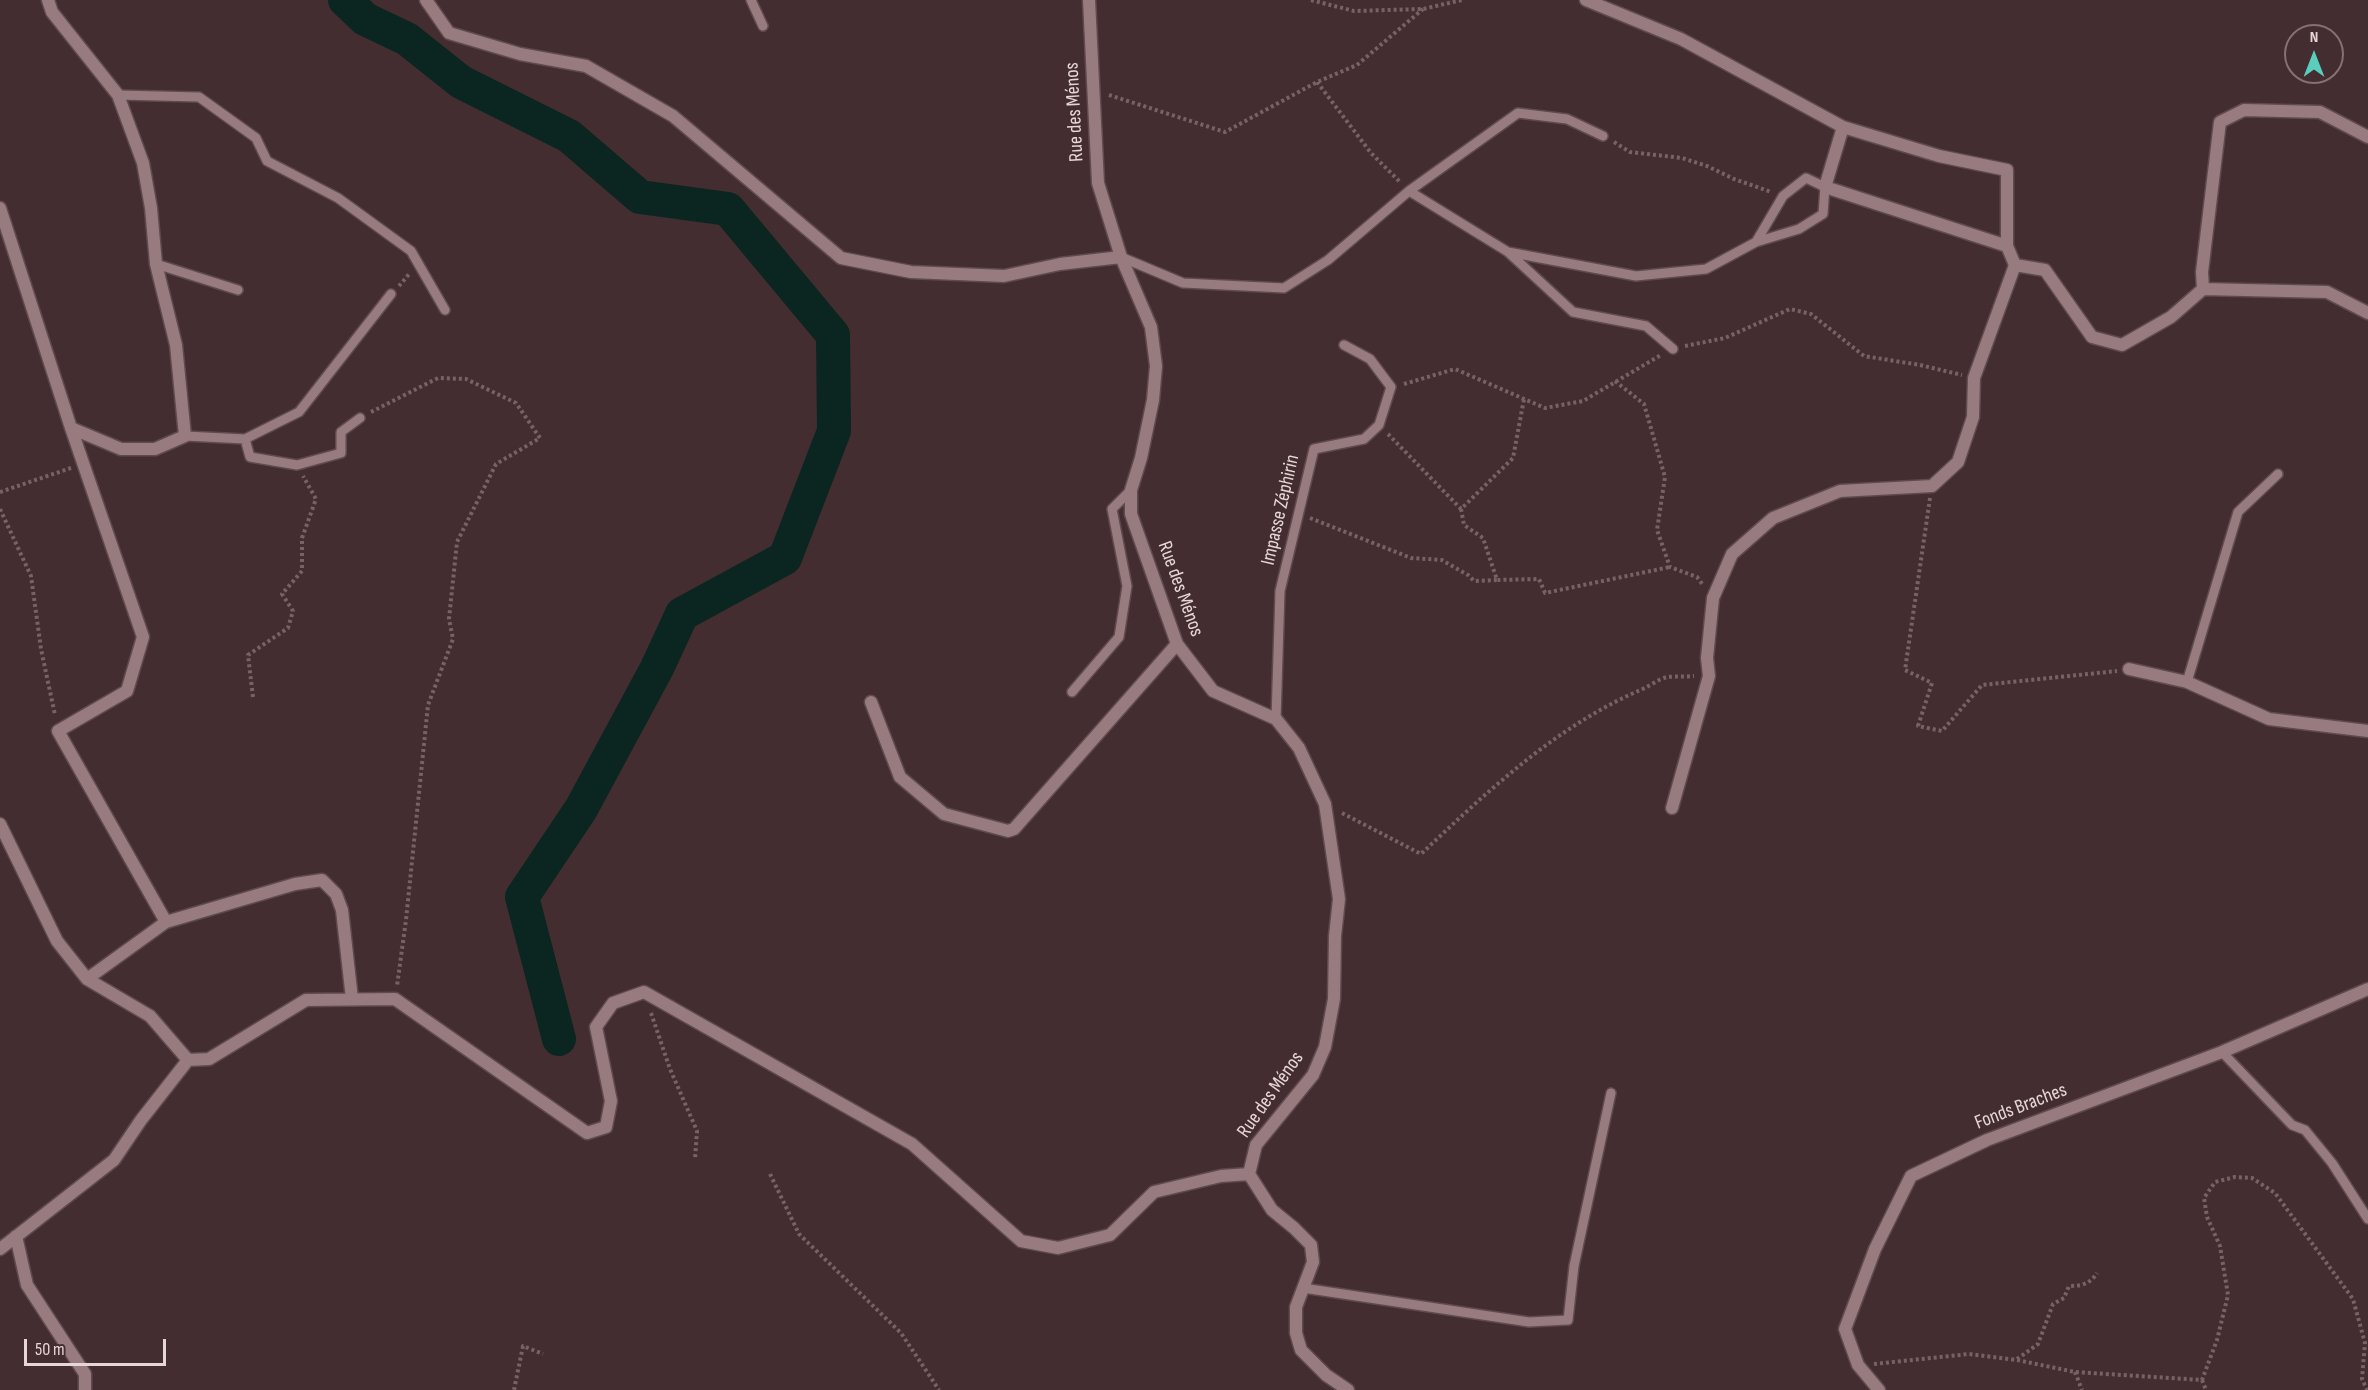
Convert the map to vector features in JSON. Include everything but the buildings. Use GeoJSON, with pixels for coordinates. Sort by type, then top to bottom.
{"type":"FeatureCollection","features":[{"type":"Feature","properties":{"kind":"street"},"geometry":{"type":"LineString","coordinates":[[48,0],[52,12],[118,95],[143,163],[151,208],[156,264],[176,345],[185,436],[155,449],[121,449],[71,428]]}},
{"type":"Feature","properties":{"kind":"street"},"geometry":{"type":"LineString","coordinates":[[426,0],[449,33],[520,54],[586,66],[673,116],[841,258],[910,272],[1004,276],[1060,264],[1120,257]]}},
{"type":"Feature","properties":{"kind":"street","name":"Rue des Ménos"},"geometry":{"type":"LineString","coordinates":[[1089,0],[1098,183],[1120,257],[1151,327],[1156,366],[1153,400],[1141,458],[1131,490],[1131,514],[1177,644],[1212,692],[1276,719],[1299,748],[1325,804],[1339,899],[1335,936],[1334,999],[1325,1047],[1314,1075],[1256,1145],[1249,1174]]}},
{"type":"Feature","properties":{"kind":"street"},"geometry":{"type":"LineString","coordinates":[[1586,0],[1681,39],[1844,127],[1939,156],[2007,170],[2007,246],[2015,265],[1974,378],[1973,417],[1958,462],[1932,486],[1840,491],[1773,518],[1732,554],[1713,598],[1707,658],[1709,676],[1672,808]]}},
{"type":"Feature","properties":{"kind":"street"},"geometry":{"type":"LineString","coordinates":[[2203,289],[2202,272],[2220,122],[2244,110],[2320,112],[2368,137]]}},
{"type":"Feature","properties":{"kind":"street"},"geometry":{"type":"LineString","coordinates":[[1844,127],[1825,187],[2007,246]]}},
{"type":"Feature","properties":{"kind":"street"},"geometry":{"type":"LineString","coordinates":[[0,208],[71,428],[143,638],[127,692],[58,731],[166,922]]}},
{"type":"Feature","properties":{"kind":"street"},"geometry":{"type":"LineString","coordinates":[[2015,265],[2045,270],[2092,337],[2122,345],[2171,317],[2203,289],[2327,292],[2368,313]]}},
{"type":"Feature","properties":{"kind":"street"},"geometry":{"type":"LineString","coordinates":[[871,702],[900,777],[944,814],[1008,831],[1014,829],[1177,644]]}},
{"type":"Feature","properties":{"kind":"street"},"geometry":{"type":"LineString","coordinates":[[2129,669],[2187,682],[2269,719],[2368,731]]}},
{"type":"Feature","properties":{"kind":"street"},"geometry":{"type":"LineString","coordinates":[[0,824],[57,941],[87,980],[150,1016],[188,1060]]}},
{"type":"Feature","properties":{"kind":"street"},"geometry":{"type":"LineString","coordinates":[[87,980],[166,922],[295,884],[322,880],[336,894],[342,910],[352,999]]}},
{"type":"Feature","properties":{"kind":"street","name":"Fonds Braches"},"geometry":{"type":"LineString","coordinates":[[1880,1390],[1858,1365],[1845,1329],[1875,1249],[1911,1176],[1987,1140],[2222,1052],[2368,989]]}},
{"type":"Feature","properties":{"kind":"street"},"geometry":{"type":"LineString","coordinates":[[0,1249],[114,1160],[141,1120],[188,1060],[209,1059],[306,1000],[396,999],[587,1133],[606,1127],[611,1101],[596,1027],[613,1003],[644,992],[912,1144],[1021,1241],[1058,1248],[1110,1235],[1154,1192],[1221,1176],[1249,1174],[1272,1210],[1311,1245],[1314,1262],[1296,1307],[1296,1333],[1301,1350],[1326,1376],[1348,1390]]}},
{"type":"Feature","properties":{"kind":"street"},"geometry":{"type":"LineString","coordinates":[[16,1236],[27,1285],[85,1374],[85,1390]]}},
{"type":"Feature","properties":{"kind":"lane"},"geometry":{"type":"LineString","coordinates":[[751,0],[763,26]]}},
{"type":"Feature","properties":{"kind":"lane"},"geometry":{"type":"LineString","coordinates":[[118,95],[199,97],[256,138],[267,161],[338,198],[411,251],[445,310]]}},
{"type":"Feature","properties":{"kind":"lane"},"geometry":{"type":"LineString","coordinates":[[1120,257],[1184,283],[1284,288],[1328,260],[1409,191],[1518,113],[1567,119],[1603,136]]}},
{"type":"Feature","properties":{"kind":"lane"},"geometry":{"type":"LineString","coordinates":[[1508,252],[1636,276],[1706,269],[1756,242],[1799,229],[1823,214],[1825,187],[1806,178],[1783,196],[1756,242]]}},
{"type":"Feature","properties":{"kind":"lane"},"geometry":{"type":"LineString","coordinates":[[1409,191],[1508,252],[1573,312],[1646,326],[1673,349]]}},
{"type":"Feature","properties":{"kind":"lane"},"geometry":{"type":"LineString","coordinates":[[156,264],[238,290]]}},
{"type":"Feature","properties":{"kind":"lane"},"geometry":{"type":"LineString","coordinates":[[185,436],[245,439],[299,412],[391,294]]}},
{"type":"Feature","properties":{"kind":"lane"},"geometry":{"type":"LineString","coordinates":[[1344,345],[1370,359],[1391,387],[1379,425]]}},
{"type":"Feature","properties":{"kind":"lane"},"geometry":{"type":"LineString","coordinates":[[245,439],[250,457],[297,465],[341,453],[341,432],[360,418]]}},
{"type":"Feature","properties":{"kind":"lane","name":"Impasse Zéphirin"},"geometry":{"type":"LineString","coordinates":[[1276,719],[1280,591],[1314,449],[1364,439],[1379,425]]}},
{"type":"Feature","properties":{"kind":"lane"},"geometry":{"type":"LineString","coordinates":[[2187,682],[2238,512],[2278,474]]}},
{"type":"Feature","properties":{"kind":"lane"},"geometry":{"type":"LineString","coordinates":[[1072,692],[1119,637],[1127,586],[1112,509],[1131,490]]}},
{"type":"Feature","properties":{"kind":"lane"},"geometry":{"type":"LineString","coordinates":[[2222,1052],[2292,1125],[2305,1130],[2332,1163],[2368,1219]]}},
{"type":"Feature","properties":{"kind":"lane"},"geometry":{"type":"LineString","coordinates":[[1303,1288],[1529,1322],[1568,1320],[1574,1266],[1611,1093]]}},
{"type":"Feature","properties":{"kind":"path"},"geometry":{"type":"LineString","coordinates":[[1311,0],[1354,10],[1423,9],[1462,0]]}},
{"type":"Feature","properties":{"kind":"path"},"geometry":{"type":"LineString","coordinates":[[1094,90],[1225,132],[1317,82],[1357,65],[1423,9]]}},
{"type":"Feature","properties":{"kind":"path"},"geometry":{"type":"LineString","coordinates":[[1317,82],[1371,153],[1409,191]]}},
{"type":"Feature","properties":{"kind":"path"},"geometry":{"type":"LineString","coordinates":[[1603,136],[1630,152],[1682,158],[1783,196]]}},
{"type":"Feature","properties":{"kind":"path"},"geometry":{"type":"LineString","coordinates":[[391,294],[419,264]]}},
{"type":"Feature","properties":{"kind":"path"},"geometry":{"type":"LineString","coordinates":[[1391,387],[1455,369],[1545,408],[1583,401],[1673,349],[1725,338],[1790,309],[1810,314],[1864,356],[1920,365],[1974,378]]}},
{"type":"Feature","properties":{"kind":"path"},"geometry":{"type":"LineString","coordinates":[[360,418],[438,378],[466,379],[516,404],[540,438],[496,464],[457,542],[448,619],[453,639],[428,705],[408,908],[396,999]]}},
{"type":"Feature","properties":{"kind":"path"},"geometry":{"type":"LineString","coordinates":[[1615,381],[1644,404],[1665,477],[1657,530],[1670,567]]}},
{"type":"Feature","properties":{"kind":"path"},"geometry":{"type":"LineString","coordinates":[[1461,509],[1513,458],[1524,399]]}},
{"type":"Feature","properties":{"kind":"path"},"geometry":{"type":"LineString","coordinates":[[1379,425],[1461,509],[1464,525],[1483,538],[1497,580]]}},
{"type":"Feature","properties":{"kind":"path"},"geometry":{"type":"LineString","coordinates":[[0,492],[84,464]]}},
{"type":"Feature","properties":{"kind":"path"},"geometry":{"type":"LineString","coordinates":[[253,697],[248,655],[288,628],[293,611],[282,594],[302,571],[302,538],[316,499],[297,465]]}},
{"type":"Feature","properties":{"kind":"path"},"geometry":{"type":"LineString","coordinates":[[1932,486],[1905,670],[1932,683],[1917,726],[1942,731],[1982,686],[2129,669]]}},
{"type":"Feature","properties":{"kind":"path"},"geometry":{"type":"LineString","coordinates":[[0,509],[31,576],[41,649],[58,731]]}},
{"type":"Feature","properties":{"kind":"path"},"geometry":{"type":"LineString","coordinates":[[1299,514],[1411,558],[1442,560],[1474,581],[1539,579],[1545,593],[1670,567],[1697,577],[1713,598]]}},
{"type":"Feature","properties":{"kind":"path"},"geometry":{"type":"LineString","coordinates":[[1325,804],[1421,854],[1495,785],[1557,737],[1620,699],[1664,677],[1709,676]]}},
{"type":"Feature","properties":{"kind":"path"},"geometry":{"type":"LineString","coordinates":[[644,992],[670,1069],[697,1131],[695,1159]]}},
{"type":"Feature","properties":{"kind":"path"},"geometry":{"type":"LineString","coordinates":[[770,1174],[799,1234],[901,1333],[939,1390]]}},
{"type":"Feature","properties":{"kind":"path"},"geometry":{"type":"LineString","coordinates":[[2206,1390],[2202,1380],[2217,1340],[2228,1295],[2220,1246],[2207,1217],[2204,1198],[2215,1182],[2235,1177],[2252,1178],[2275,1193],[2353,1299],[2365,1342],[2362,1379],[2367,1390]]}},
{"type":"Feature","properties":{"kind":"path"},"geometry":{"type":"LineString","coordinates":[[2017,1360],[2038,1344],[2053,1304],[2064,1298],[2069,1286],[2082,1286],[2092,1281],[2097,1273]]}},
{"type":"Feature","properties":{"kind":"path"},"geometry":{"type":"LineString","coordinates":[[514,1390],[523,1346],[543,1354]]}},
{"type":"Feature","properties":{"kind":"path"},"geometry":{"type":"LineString","coordinates":[[1858,1365],[1969,1354],[2017,1360],[2075,1372],[2202,1380]]}},
{"type":"Feature","properties":{"kind":"path"},"geometry":{"type":"LineString","coordinates":[[2075,1372],[2082,1390]]}},
{"type":"Feature","properties":{"kind":"waterway"},"geometry":{"type":"LineString","coordinates":[[345,0],[365,19],[407,39],[461,82],[569,136],[640,197],[728,209],[833,335],[834,431],[785,558],[682,614],[657,668],[581,809],[522,897],[559,1039]]}}]}
